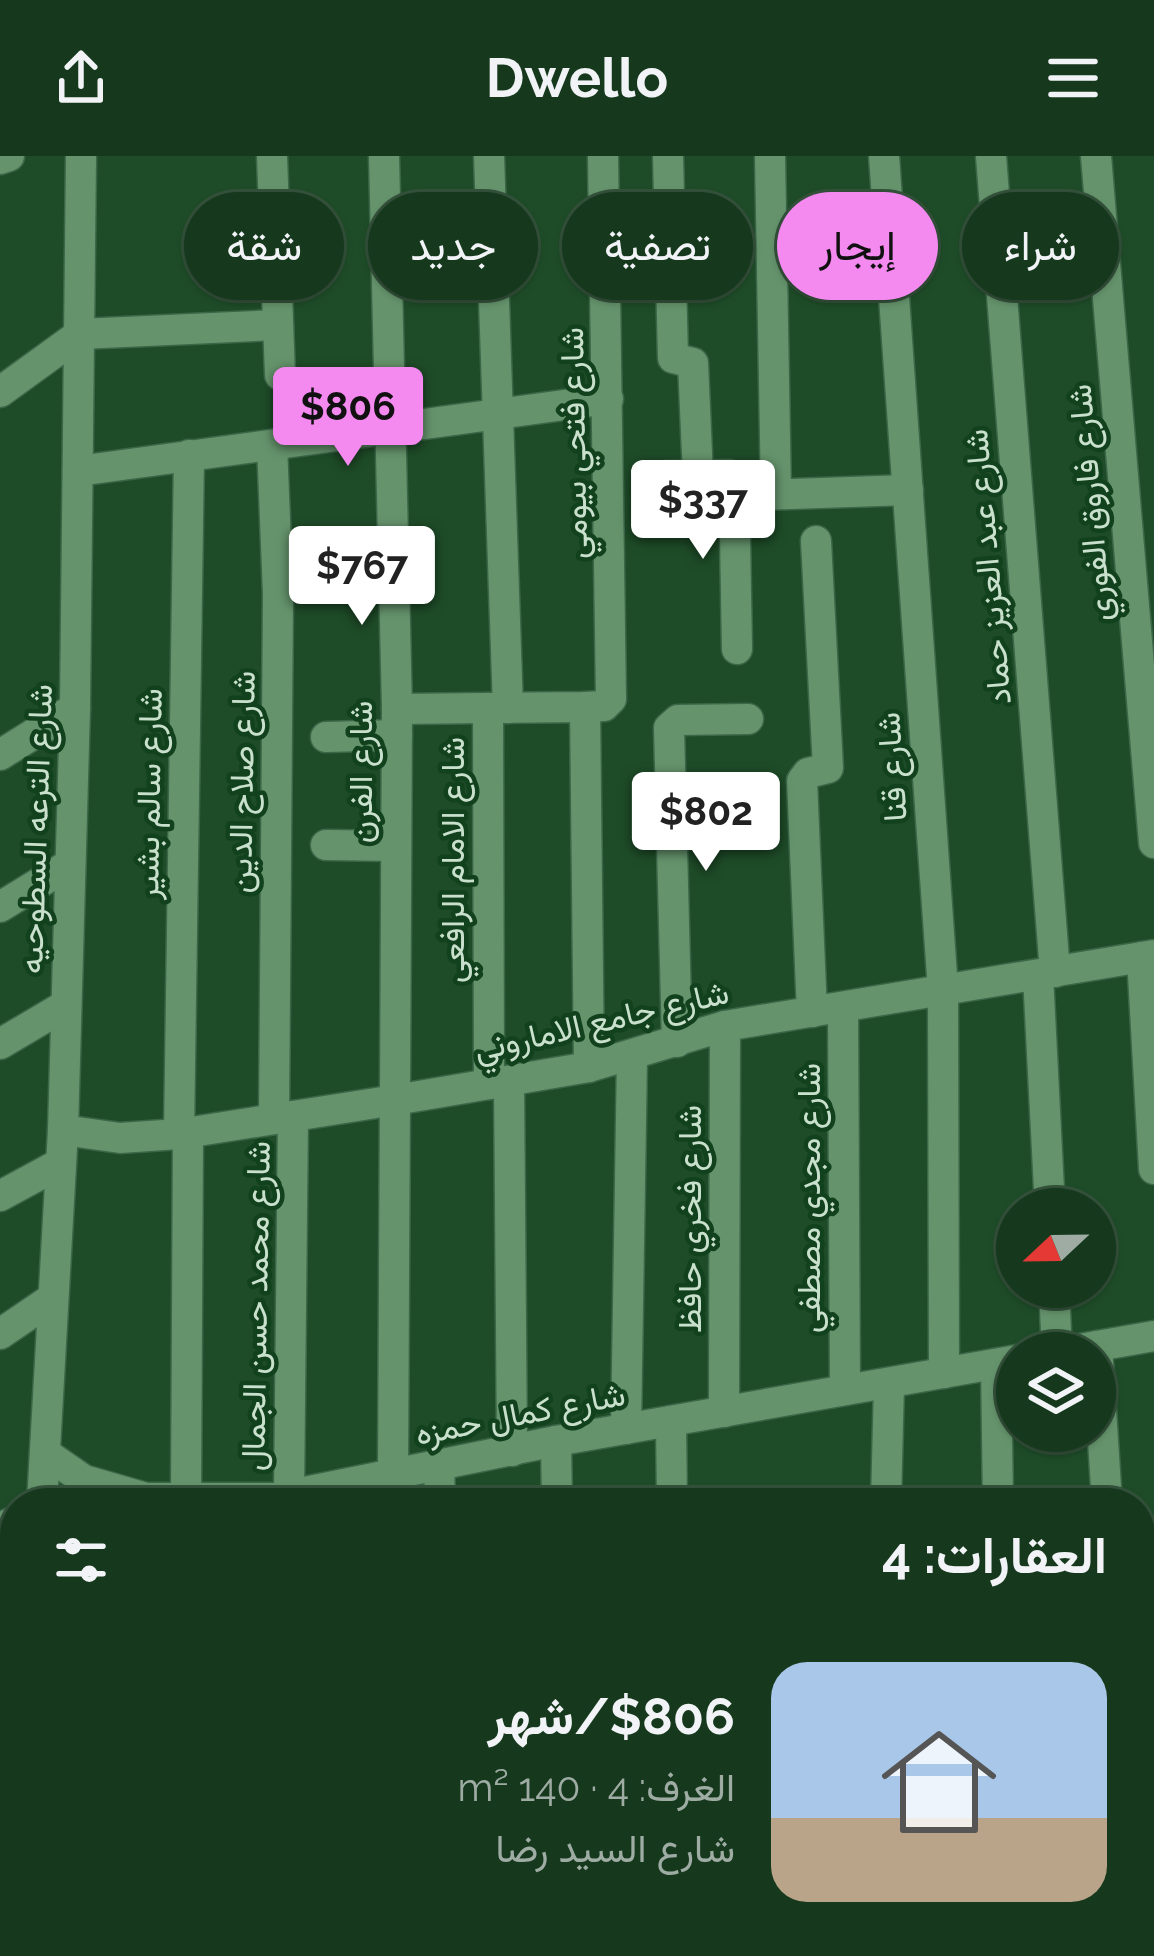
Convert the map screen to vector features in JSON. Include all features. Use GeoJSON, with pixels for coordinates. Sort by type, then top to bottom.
{"type":"FeatureCollection","features":[{"type":"Feature","properties":{"kind":"street"},"geometry":{"type":"LineString","coordinates":[[0,159],[9,156]]}},
{"type":"Feature","properties":{"kind":"street","name":"شارع الترعه السطوحيه"},"geometry":{"type":"LineString","coordinates":[[43,1488],[63,1130],[75,708],[80,156]]}},
{"type":"Feature","properties":{"kind":"street"},"geometry":{"type":"LineString","coordinates":[[272,156],[280,375]]}},
{"type":"Feature","properties":{"kind":"street","name":"شارع الفرن"},"geometry":{"type":"LineString","coordinates":[[384,156],[397,722],[393,1474]]}},
{"type":"Feature","properties":{"kind":"street","name":"شارع الامام الرافعي"},"geometry":{"type":"LineString","coordinates":[[489,156],[496,414],[499,1082],[512,1451]]}},
{"type":"Feature","properties":{"kind":"street","name":"شارع فتحي بيومي"},"geometry":{"type":"LineString","coordinates":[[585,707],[604,706],[613,695],[603,156]]}},
{"type":"Feature","properties":{"kind":"street"},"geometry":{"type":"LineString","coordinates":[[668,156],[673,358],[693,361],[682,476],[729,475],[734,480],[737,649]]}},
{"type":"Feature","properties":{"kind":"street"},"geometry":{"type":"LineString","coordinates":[[770,156],[776,494]]}},
{"type":"Feature","properties":{"kind":"street","name":"شارع قنا"},"geometry":{"type":"LineString","coordinates":[[884,156],[943,990],[944,1373]]}},
{"type":"Feature","properties":{"kind":"street","name":"شارع عبد العزيز حماد"},"geometry":{"type":"LineString","coordinates":[[991,156],[1046,973],[1050,1188]]}},
{"type":"Feature","properties":{"kind":"street","name":"شارع فاروق الفوري"},"geometry":{"type":"LineString","coordinates":[[1096,156],[1154,843]]}},
{"type":"Feature","properties":{"kind":"street"},"geometry":{"type":"LineString","coordinates":[[0,392],[80,334],[278,325]]}},
{"type":"Feature","properties":{"kind":"street"},"geometry":{"type":"LineString","coordinates":[[78,471],[608,399]]}},
{"type":"Feature","properties":{"kind":"street","name":"شارع صلاح الدين"},"geometry":{"type":"LineString","coordinates":[[272,445],[283,1118]]}},
{"type":"Feature","properties":{"kind":"street","name":"شارع سالم بشير"},"geometry":{"type":"LineString","coordinates":[[186,1488],[189,455]]}},
{"type":"Feature","properties":{"kind":"street"},"geometry":{"type":"LineString","coordinates":[[735,496],[908,490]]}},
{"type":"Feature","properties":{"kind":"street","name":"شارع مجدي مصطفي"},"geometry":{"type":"LineString","coordinates":[[816,541],[828,768],[808,773],[802,781],[828,1009],[845,1390]]}},
{"type":"Feature","properties":{"kind":"street"},"geometry":{"type":"LineString","coordinates":[[326,737],[498,708],[585,707],[589,1066]]}},
{"type":"Feature","properties":{"kind":"street"},"geometry":{"type":"LineString","coordinates":[[0,755],[75,708]]}},
{"type":"Feature","properties":{"kind":"street"},"geometry":{"type":"LineString","coordinates":[[676,1042],[669,728],[678,720],[748,718]]}},
{"type":"Feature","properties":{"kind":"street"},"geometry":{"type":"LineString","coordinates":[[326,845],[396,846]]}},
{"type":"Feature","properties":{"kind":"street"},"geometry":{"type":"LineString","coordinates":[[0,907],[70,864]]}},
{"type":"Feature","properties":{"kind":"street"},"geometry":{"type":"LineString","coordinates":[[1148,956],[1154,1169]]}},
{"type":"Feature","properties":{"kind":"street","name":"شارع جامع الاماروني"},"geometry":{"type":"LineString","coordinates":[[63,1130],[120,1138],[184,1134],[589,1066],[725,1026],[1148,956]]}},
{"type":"Feature","properties":{"kind":"street"},"geometry":{"type":"LineString","coordinates":[[0,1044],[66,1005]]}},
{"type":"Feature","properties":{"kind":"street","name":"شارع فخري حافظ"},"geometry":{"type":"LineString","coordinates":[[724,1412],[725,1026]]}},
{"type":"Feature","properties":{"kind":"street"},"geometry":{"type":"LineString","coordinates":[[626,1429],[632,1056]]}},
{"type":"Feature","properties":{"kind":"street","name":"شارع محمد حسن الجمال"},"geometry":{"type":"LineString","coordinates":[[280,1488],[283,1118]]}},
{"type":"Feature","properties":{"kind":"street"},"geometry":{"type":"LineString","coordinates":[[0,1196],[61,1162]]}},
{"type":"Feature","properties":{"kind":"street"},"geometry":{"type":"LineString","coordinates":[[0,1334],[53,1298]]}},
{"type":"Feature","properties":{"kind":"street"},"geometry":{"type":"LineString","coordinates":[[1116,1343],[1154,1336]]}},
{"type":"Feature","properties":{"kind":"street","name":"شارع كمال حمزه"},"geometry":{"type":"LineString","coordinates":[[330,1488],[556,1442],[996,1364]]}},
{"type":"Feature","properties":{"kind":"street"},"geometry":{"type":"LineString","coordinates":[[886,1488],[890,1383]]}},
{"type":"Feature","properties":{"kind":"street"},"geometry":{"type":"LineString","coordinates":[[671,1421],[672,1488]]}},
{"type":"Feature","properties":{"kind":"street"},"geometry":{"type":"LineString","coordinates":[[556,1442],[557,1488]]}},
{"type":"Feature","properties":{"kind":"street"},"geometry":{"type":"LineString","coordinates":[[999,1488],[1001,1452]]}},
{"type":"Feature","properties":{"kind":"street"},"geometry":{"type":"LineString","coordinates":[[1104,1452],[1106,1488]]}},
{"type":"Feature","properties":{"kind":"street","name":"شارع كمال حمزه"},"geometry":{"type":"LineString","coordinates":[[44,1453],[84,1480],[112,1488]]}},
{"type":"Feature","properties":{"kind":"street"},"geometry":{"type":"LineString","coordinates":[[439,1465],[440,1488]]}}]}
